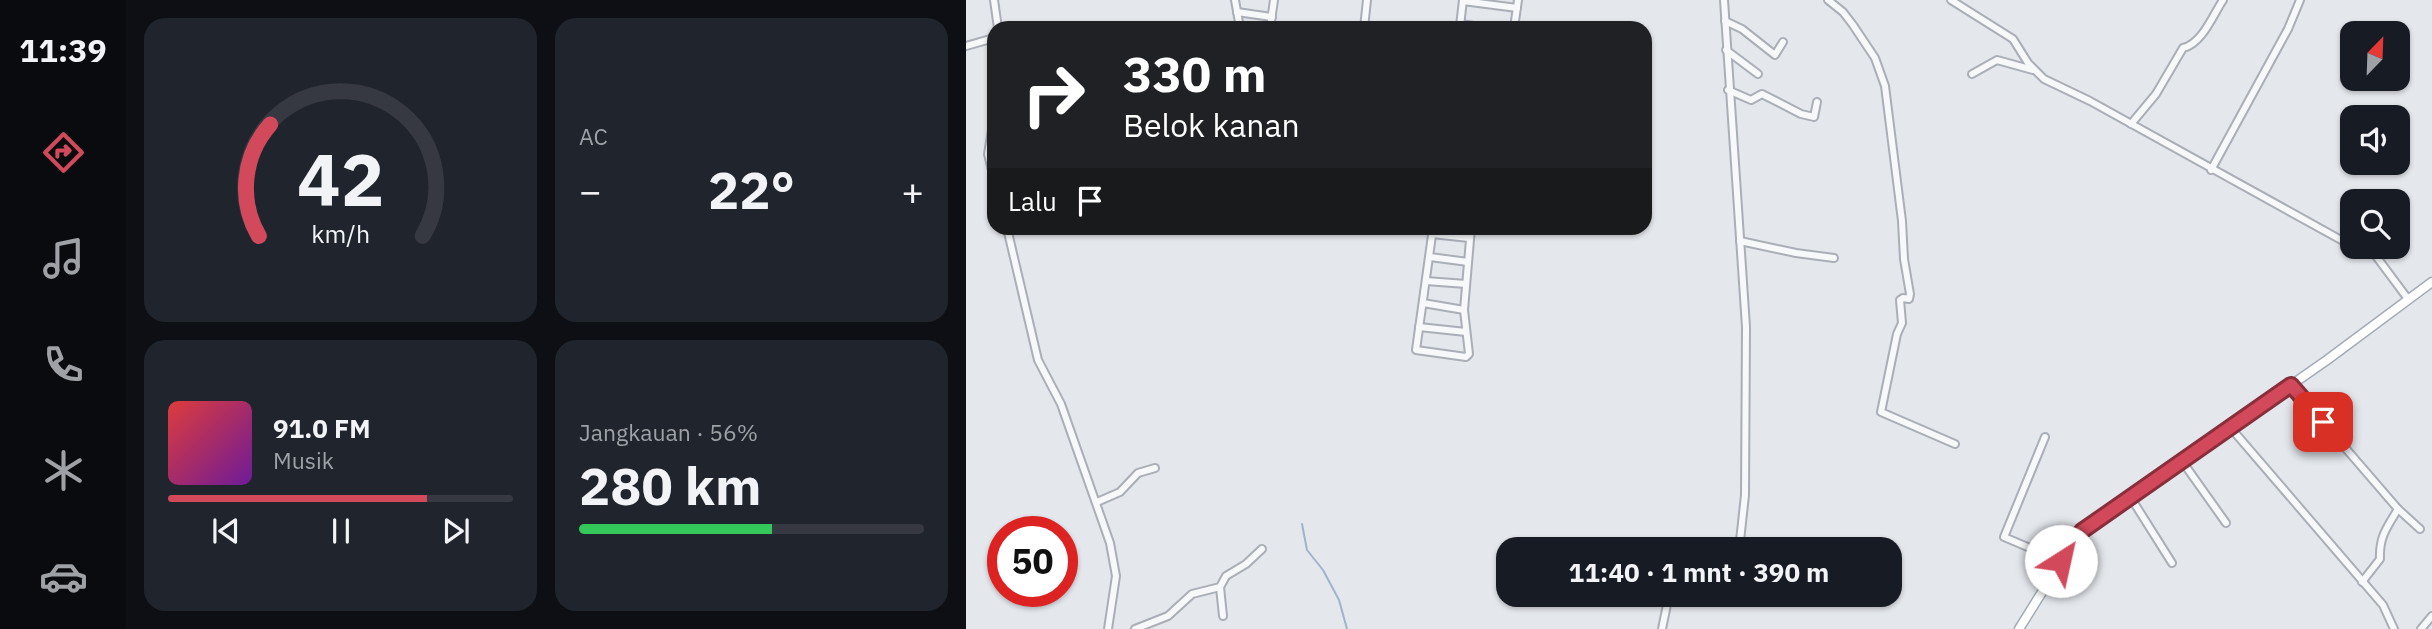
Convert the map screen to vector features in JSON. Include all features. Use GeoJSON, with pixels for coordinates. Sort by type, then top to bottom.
{"type":"FeatureCollection","features":[{"type":"Feature","properties":{"kind":"main road"},"geometry":{"type":"LineString","coordinates":[[2019,629],[2082,531],[2291,385],[2432,282]]}},
{"type":"Feature","properties":{"kind":"street"},"geometry":{"type":"LineString","coordinates":[[994,0],[997,21]]}},
{"type":"Feature","properties":{"kind":"street"},"geometry":{"type":"LineString","coordinates":[[1235,0],[1239,21]]}},
{"type":"Feature","properties":{"kind":"street"},"geometry":{"type":"LineString","coordinates":[[1271,21],[1274,0]]}},
{"type":"Feature","properties":{"kind":"street"},"geometry":{"type":"LineString","coordinates":[[1366,21],[1367,0]]}},
{"type":"Feature","properties":{"kind":"street"},"geometry":{"type":"LineString","coordinates":[[1461,21],[1463,0],[1517,4]]}},
{"type":"Feature","properties":{"kind":"street"},"geometry":{"type":"LineString","coordinates":[[1724,0],[1746,327],[1745,495],[1740,537]]}},
{"type":"Feature","properties":{"kind":"street"},"geometry":{"type":"LineString","coordinates":[[1828,0],[1848,18],[1875,58],[1888,98],[1910,299],[1900,300],[1902,323],[1897,334],[1881,412],[1955,444]]}},
{"type":"Feature","properties":{"kind":"street"},"geometry":{"type":"LineString","coordinates":[[1951,0],[2013,39],[2043,79],[2090,101],[2340,240]]}},
{"type":"Feature","properties":{"kind":"street"},"geometry":{"type":"LineString","coordinates":[[2131,124],[2156,94],[2183,48],[2197,40],[2223,0]]}},
{"type":"Feature","properties":{"kind":"street"},"geometry":{"type":"LineString","coordinates":[[2211,170],[2288,29],[2300,0]]}},
{"type":"Feature","properties":{"kind":"street"},"geometry":{"type":"LineString","coordinates":[[1237,12],[1272,17]]}},
{"type":"Feature","properties":{"kind":"street"},"geometry":{"type":"LineString","coordinates":[[1725,21],[1742,29],[1775,55],[1783,42]]}},
{"type":"Feature","properties":{"kind":"street"},"geometry":{"type":"LineString","coordinates":[[966,46],[987,40]]}},
{"type":"Feature","properties":{"kind":"street"},"geometry":{"type":"LineString","coordinates":[[1726,50],[1758,74]]}},
{"type":"Feature","properties":{"kind":"street"},"geometry":{"type":"LineString","coordinates":[[1972,74],[1997,60],[2033,69]]}},
{"type":"Feature","properties":{"kind":"street"},"geometry":{"type":"LineString","coordinates":[[1728,90],[1751,100],[1762,94],[1801,114],[1814,117],[1817,102]]}},
{"type":"Feature","properties":{"kind":"street"},"geometry":{"type":"LineString","coordinates":[[1009,235],[1038,359],[1061,404],[1097,502],[1115,563],[1116,576],[1108,629]]}},
{"type":"Feature","properties":{"kind":"street"},"geometry":{"type":"LineString","coordinates":[[1432,235],[1416,350],[1466,357],[1469,354],[1464,310],[1470,235]]}},
{"type":"Feature","properties":{"kind":"street"},"geometry":{"type":"LineString","coordinates":[[1453,235],[1469,238]]}},
{"type":"Feature","properties":{"kind":"street"},"geometry":{"type":"LineString","coordinates":[[1740,241],[1834,258]]}},
{"type":"Feature","properties":{"kind":"street"},"geometry":{"type":"LineString","coordinates":[[1430,257],[1468,262]]}},
{"type":"Feature","properties":{"kind":"street"},"geometry":{"type":"LineString","coordinates":[[2378,259],[2408,299]]}},
{"type":"Feature","properties":{"kind":"street"},"geometry":{"type":"LineString","coordinates":[[1426,281],[1466,284]]}},
{"type":"Feature","properties":{"kind":"street"},"geometry":{"type":"LineString","coordinates":[[1423,303],[1464,310]]}},
{"type":"Feature","properties":{"kind":"street"},"geometry":{"type":"LineString","coordinates":[[1419,327],[1466,332]]}},
{"type":"Feature","properties":{"kind":"street"},"geometry":{"type":"LineString","coordinates":[[2291,385],[2398,509],[2420,529]]}},
{"type":"Feature","properties":{"kind":"street"},"geometry":{"type":"LineString","coordinates":[[2230,427],[2383,605],[2394,629]]}},
{"type":"Feature","properties":{"kind":"street"},"geometry":{"type":"LineString","coordinates":[[2045,437],[2004,537],[2061,561]]}},
{"type":"Feature","properties":{"kind":"street"},"geometry":{"type":"LineString","coordinates":[[2182,461],[2226,523]]}},
{"type":"Feature","properties":{"kind":"street"},"geometry":{"type":"LineString","coordinates":[[1097,502],[1120,492],[1138,473],[1155,468]]}},
{"type":"Feature","properties":{"kind":"street"},"geometry":{"type":"LineString","coordinates":[[2131,498],[2172,563]]}},
{"type":"Feature","properties":{"kind":"street"},"geometry":{"type":"LineString","coordinates":[[2362,582],[2380,559],[2384,529],[2398,509]]}},
{"type":"Feature","properties":{"kind":"street"},"geometry":{"type":"LineString","coordinates":[[1223,616],[1220,587],[1226,576],[1246,564],[1262,549]]}},
{"type":"Feature","properties":{"kind":"street"},"geometry":{"type":"LineString","coordinates":[[1135,629],[1168,616],[1192,594],[1220,587]]}},
{"type":"Feature","properties":{"kind":"street"},"geometry":{"type":"LineString","coordinates":[[1662,629],[1667,607]]}},
{"type":"Feature","properties":{"kind":"street"},"geometry":{"type":"LineString","coordinates":[[2421,629],[2432,615]]}},
{"type":"Feature","properties":{"kind":"waterway"},"geometry":{"type":"LineString","coordinates":[[1302,524],[1307,550],[1323,570],[1339,600],[1347,629]]}},
{"type":"Feature","properties":{"kind":"route"},"geometry":{"type":"LineString","coordinates":[[2061,561],[2082,531],[2291,385],[2323,422]]}}]}
